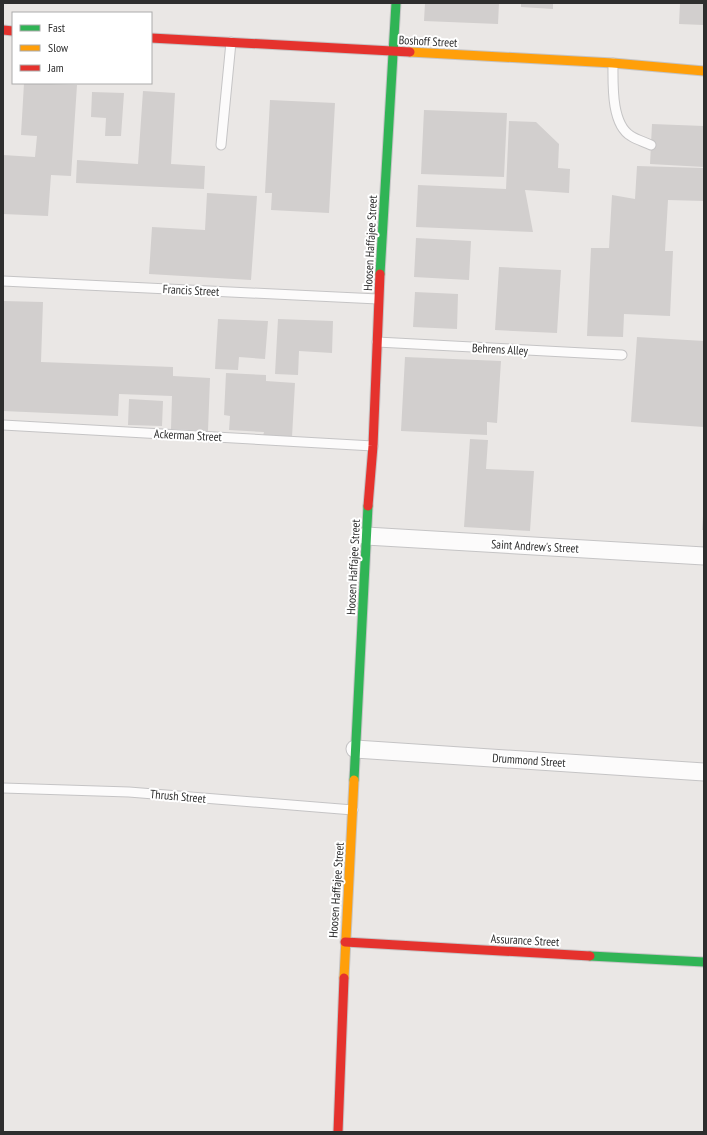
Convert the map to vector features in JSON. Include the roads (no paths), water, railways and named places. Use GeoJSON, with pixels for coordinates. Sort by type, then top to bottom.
{"type":"FeatureCollection","features":[{"type":"Feature","properties":{"kind":"street","name":"Hoosen Haffajee Street"},"geometry":{"type":"LineString","coordinates":[[338,1132],[345,942],[366,536],[373,446],[378,299],[396,3]]}},
{"type":"Feature","properties":{"kind":"street","name":"Boshoff Street"},"geometry":{"type":"LineString","coordinates":[[152,38],[612,63],[704,71]]}},
{"type":"Feature","properties":{"kind":"street","name":"Saint Andrew's Street"},"geometry":{"type":"LineString","coordinates":[[366,536],[704,556]]}},
{"type":"Feature","properties":{"kind":"street","name":"Drummond Street"},"geometry":{"type":"LineString","coordinates":[[355,749],[704,772]]}},
{"type":"Feature","properties":{"kind":"street","name":"Assurance Street"},"geometry":{"type":"LineString","coordinates":[[345,942],[704,962]]}},
{"type":"Feature","properties":{"kind":"lane"},"geometry":{"type":"LineString","coordinates":[[221,145],[231,42]]}},
{"type":"Feature","properties":{"kind":"lane"},"geometry":{"type":"LineString","coordinates":[[612,63],[614,103],[620,122],[630,136],[651,145]]}},
{"type":"Feature","properties":{"kind":"lane","name":"Francis Street"},"geometry":{"type":"LineString","coordinates":[[3,282],[378,299]]}},
{"type":"Feature","properties":{"kind":"lane","name":"Behrens Alley"},"geometry":{"type":"LineString","coordinates":[[377,342],[622,355]]}},
{"type":"Feature","properties":{"kind":"lane","name":"Ackerman Street"},"geometry":{"type":"LineString","coordinates":[[3,424],[373,446]]}},
{"type":"Feature","properties":{"kind":"lane","name":"Thrush Street"},"geometry":{"type":"LineString","coordinates":[[3,788],[129,792],[353,810]]}}]}
